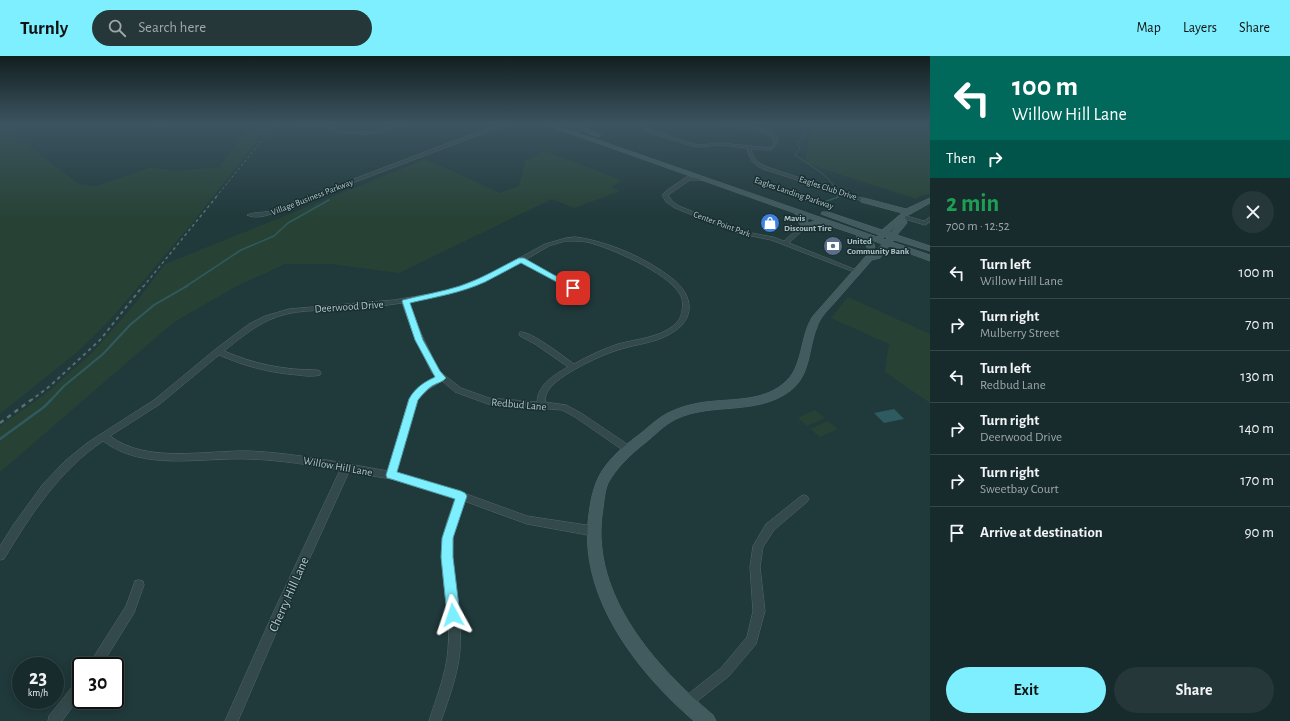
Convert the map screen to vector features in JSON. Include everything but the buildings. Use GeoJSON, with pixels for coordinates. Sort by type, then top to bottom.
{"type":"FeatureCollection","features":[{"type":"Feature","properties":{"kind":"main road","name":"Eagles Landing Parkway"},"geometry":{"type":"LineString","coordinates":[[632,155],[828,223],[885,239],[930,249]]}},
{"type":"Feature","properties":{"kind":"main road","name":"Eagles Landing Parkway"},"geometry":{"type":"LineString","coordinates":[[653,155],[857,225],[885,239],[927,256]]}},
{"type":"Feature","properties":{"kind":"main road"},"geometry":{"type":"LineString","coordinates":[[752,196],[801,210],[885,239]]}},
{"type":"Feature","properties":{"kind":"main road"},"geometry":{"type":"LineString","coordinates":[[864,200],[904,215]]}},
{"type":"Feature","properties":{"kind":"main road"},"geometry":{"type":"LineString","coordinates":[[870,253],[876,256],[880,251],[890,226],[894,221],[918,204],[930,200]]}},
{"type":"Feature","properties":{"kind":"main road"},"geometry":{"type":"LineString","coordinates":[[795,212],[805,217],[806,219],[802,222],[805,225],[811,225],[818,222],[828,223],[866,240],[870,244],[870,253]]}},
{"type":"Feature","properties":{"kind":"main road"},"geometry":{"type":"LineString","coordinates":[[706,721],[666,684],[641,653],[619,619],[608,594],[598,565],[593,541],[593,518],[602,483],[611,467],[627,450],[670,417],[699,407],[741,404],[756,401],[772,396],[795,381],[800,373],[811,326],[816,318],[870,253],[899,228],[903,223],[904,215]]}},
{"type":"Feature","properties":{"kind":"main road"},"geometry":{"type":"LineString","coordinates":[[857,225],[874,228],[886,228],[890,226]]}},
{"type":"Feature","properties":{"kind":"main road"},"geometry":{"type":"LineString","coordinates":[[899,228],[903,237],[930,249]]}},
{"type":"Feature","properties":{"kind":"main road"},"geometry":{"type":"LineString","coordinates":[[880,251],[895,250],[927,256]]}},
{"type":"Feature","properties":{"kind":"street","name":"Village Business Parkway"},"geometry":{"type":"LineString","coordinates":[[250,215],[262,215],[272,212],[421,155]]}},
{"type":"Feature","properties":{"kind":"street","name":"Eagles Club Drive"},"geometry":{"type":"LineString","coordinates":[[751,155],[752,160],[755,163],[765,168],[864,200]]}},
{"type":"Feature","properties":{"kind":"street","name":"Center Point Park"},"geometry":{"type":"LineString","coordinates":[[687,175],[665,195],[671,204],[739,232],[766,237],[856,271]]}},
{"type":"Feature","properties":{"kind":"street"},"geometry":{"type":"LineString","coordinates":[[904,215],[925,223],[930,219]]}},
{"type":"Feature","properties":{"kind":"street"},"geometry":{"type":"LineString","coordinates":[[785,244],[805,225]]}},
{"type":"Feature","properties":{"kind":"street","name":"Deerwood Drive"},"geometry":{"type":"LineString","coordinates":[[0,555],[29,508],[47,486],[82,451],[157,402],[252,326],[271,316],[285,312],[380,305],[442,294],[482,280],[548,244],[559,241],[586,240],[607,246],[651,267],[664,275],[682,292],[686,301],[686,310],[681,325],[653,338],[609,350],[590,357],[550,382],[540,396],[541,405]]}},
{"type":"Feature","properties":{"kind":"street"},"geometry":{"type":"LineString","coordinates":[[521,260],[573,288]]}},
{"type":"Feature","properties":{"kind":"street","name":"Redbud Lane"},"geometry":{"type":"LineString","coordinates":[[405,301],[419,340],[436,373],[458,390],[488,401],[563,408],[578,415],[627,450]]}},
{"type":"Feature","properties":{"kind":"street"},"geometry":{"type":"LineString","coordinates":[[523,334],[538,342],[573,367]]}},
{"type":"Feature","properties":{"kind":"street"},"geometry":{"type":"LineString","coordinates":[[219,352],[237,361],[277,371],[317,373]]}},
{"type":"Feature","properties":{"kind":"street"},"geometry":{"type":"LineString","coordinates":[[391,475],[413,399],[429,383],[442,378]]}},
{"type":"Feature","properties":{"kind":"street","name":"Willow Hill Lane"},"geometry":{"type":"LineString","coordinates":[[104,437],[112,444],[126,450],[147,455],[178,457],[249,455],[298,459],[391,475],[461,496],[527,520],[593,531]]}},
{"type":"Feature","properties":{"kind":"street","name":"Cherry Hill Lane"},"geometry":{"type":"LineString","coordinates":[[231,721],[346,468]]}},
{"type":"Feature","properties":{"kind":"street"},"geometry":{"type":"LineString","coordinates":[[435,721],[450,675],[454,649],[453,615],[447,557],[448,538],[461,496]]}},
{"type":"Feature","properties":{"kind":"street"},"geometry":{"type":"LineString","coordinates":[[686,703],[725,672],[752,640],[759,611],[755,567],[758,546],[770,527],[804,499]]}},
{"type":"Feature","properties":{"kind":"street"},"geometry":{"type":"LineString","coordinates":[[100,657],[130,609],[140,585]]}},
{"type":"Feature","properties":{"kind":"street"},"geometry":{"type":"LineString","coordinates":[[54,721],[72,696]]}},
{"type":"Feature","properties":{"kind":"green space"},"geometry":{"type":"Polygon","coordinates":[[[0,155],[41,155],[79,184],[96,186],[152,167],[175,171],[219,167],[228,155],[246,155],[188,228],[110,320],[76,353],[0,414],[0,155]]]}},
{"type":"Feature","properties":{"kind":"green space"},"geometry":{"type":"Polygon","coordinates":[[[536,155],[555,155],[622,180],[611,187],[620,191],[574,208],[552,199],[399,273],[330,264],[285,264],[235,287],[174,322],[0,472],[0,426],[48,392],[93,352],[134,305],[165,264],[426,159],[500,193],[519,186],[525,161],[536,155]]]}},
{"type":"Feature","properties":{"kind":"green space"},"geometry":{"type":"Polygon","coordinates":[[[806,155],[930,155],[930,194],[920,196],[916,199],[805,163],[806,155]]]}},
{"type":"Feature","properties":{"kind":"green space"},"geometry":{"type":"Polygon","coordinates":[[[848,297],[930,334],[930,403],[885,372],[889,344],[831,318],[848,297]]]}},
{"type":"Feature","properties":{"kind":"green space"},"geometry":{"type":"Polygon","coordinates":[[[815,410],[825,418],[807,426],[798,418],[815,410]]]}},
{"type":"Feature","properties":{"kind":"green space"},"geometry":{"type":"Polygon","coordinates":[[[828,421],[838,429],[820,437],[810,429],[828,421]]]}},
{"type":"Feature","properties":{"kind":"water"},"geometry":{"type":"Polygon","coordinates":[[[894,409],[904,419],[884,423],[874,413],[894,409]]]}},
{"type":"Feature","properties":{"kind":"waterway"},"geometry":{"type":"LineString","coordinates":[[795,155],[827,178],[836,190],[838,197]]}},
{"type":"Feature","properties":{"kind":"waterway"},"geometry":{"type":"LineString","coordinates":[[824,202],[838,197]]}},
{"type":"Feature","properties":{"kind":"waterway"},"geometry":{"type":"LineString","coordinates":[[185,287],[241,250],[274,236],[288,223],[329,200]]}},
{"type":"Feature","properties":{"kind":"waterway"},"geometry":{"type":"LineString","coordinates":[[50,401],[64,386],[103,354],[130,325],[154,305],[187,286]]}},
{"type":"Feature","properties":{"kind":"waterway"},"geometry":{"type":"LineString","coordinates":[[0,439],[50,401]]}},
{"type":"Feature","properties":{"kind":"railway"},"geometry":{"type":"LineString","coordinates":[[216,197],[250,155]]}},
{"type":"Feature","properties":{"kind":"railway"},"geometry":{"type":"LineString","coordinates":[[143,287],[217,196]]}},
{"type":"Feature","properties":{"kind":"railway"},"geometry":{"type":"LineString","coordinates":[[30,401],[50,386],[100,340],[143,286]]}},
{"type":"Feature","properties":{"kind":"railway"},"geometry":{"type":"LineString","coordinates":[[0,423],[31,400]]}},
{"type":"Feature","properties":{"kind":"place","name":"Mavis Discount Tire"},"geometry":{"type":"Point","coordinates":[770,223]}},
{"type":"Feature","properties":{"kind":"place","name":"United Community Bank"},"geometry":{"type":"Point","coordinates":[833,246]}},
{"type":"Feature","properties":{"kind":"route"},"geometry":{"type":"LineString","coordinates":[[453,615],[447,557],[448,538],[461,496],[391,475],[413,399],[429,383],[442,378],[436,373],[419,340],[405,301],[442,294],[462,288],[502,271],[521,260],[537,267],[573,288]]}}]}
